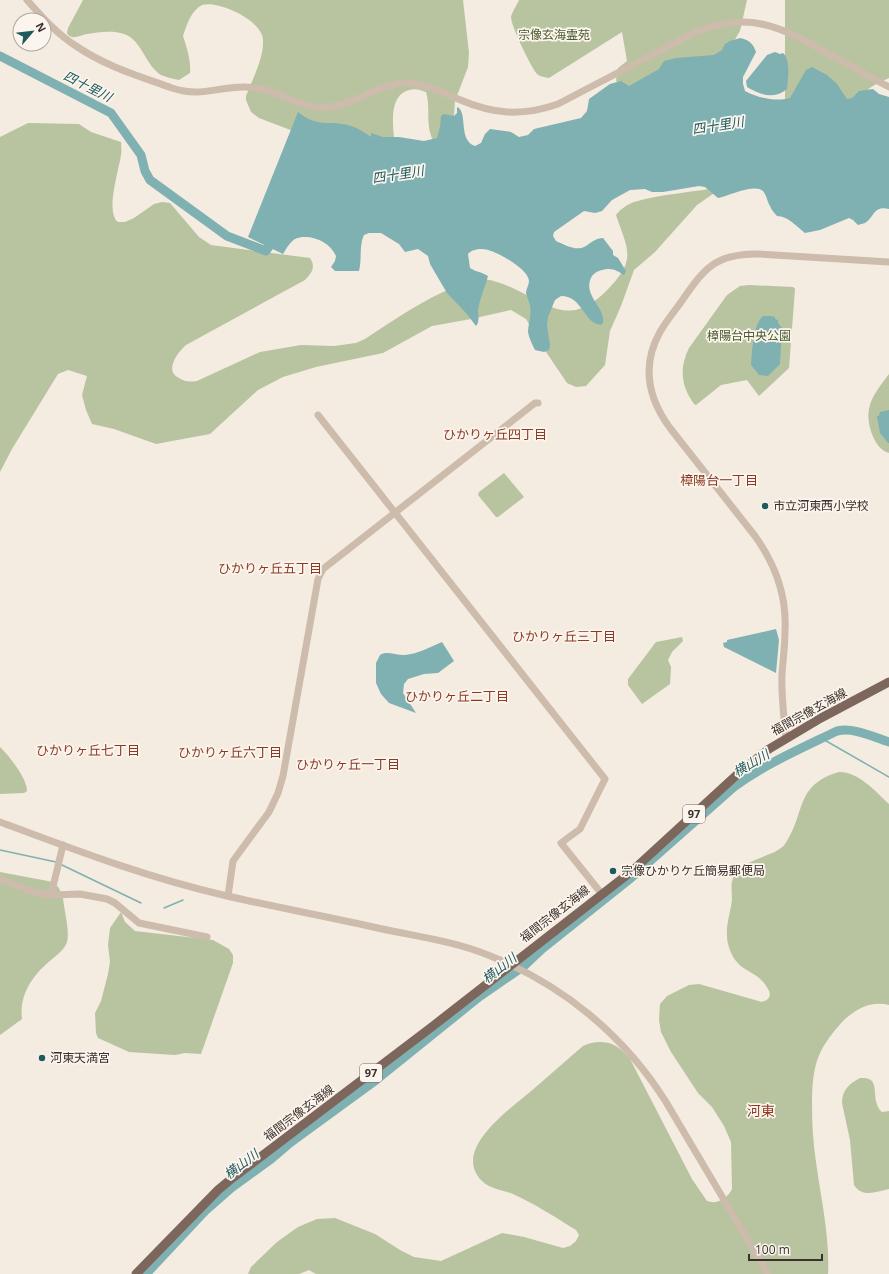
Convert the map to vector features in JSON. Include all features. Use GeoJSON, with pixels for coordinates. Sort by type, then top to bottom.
{"type":"FeatureCollection","features":[{"type":"Feature","properties":{"kind":"main road","name":"福間宗像玄海線"},"geometry":{"type":"LineString","coordinates":[[136,1274],[218,1190],[230,1180],[427,1030],[632,870],[741,771],[769,749],[821,718],[889,682]]}},
{"type":"Feature","properties":{"kind":"street"},"geometry":{"type":"LineString","coordinates":[[27,0],[43,18],[75,46],[108,64],[172,88],[192,93],[253,87],[296,102],[316,107],[340,106],[385,86],[407,83],[432,88],[474,105],[494,111],[512,113],[542,110],[558,104],[694,33],[716,25],[740,22],[769,25],[791,33],[889,87]]}},
{"type":"Feature","properties":{"kind":"street"},"geometry":{"type":"LineString","coordinates":[[786,739],[782,676],[785,630],[784,601],[774,570],[767,555],[755,536],[670,428],[658,410],[652,395],[649,380],[651,355],[654,344],[664,326],[699,276],[712,264],[729,256],[739,254],[759,254],[889,262]]}},
{"type":"Feature","properties":{"kind":"street"},"geometry":{"type":"LineString","coordinates":[[228,896],[234,861],[269,812],[278,793],[283,776],[316,585],[320,574],[395,512],[536,403],[538,403]]}},
{"type":"Feature","properties":{"kind":"street"},"geometry":{"type":"LineString","coordinates":[[318,414],[605,779],[580,829],[561,843],[601,893]]}},
{"type":"Feature","properties":{"kind":"street"},"geometry":{"type":"LineString","coordinates":[[0,822],[140,873],[228,896],[442,941],[511,964],[550,986],[581,1007],[611,1033],[640,1065],[666,1102],[768,1274]]}},
{"type":"Feature","properties":{"kind":"street"},"geometry":{"type":"LineString","coordinates":[[51,895],[63,846]]}},
{"type":"Feature","properties":{"kind":"street"},"geometry":{"type":"LineString","coordinates":[[0,879],[34,892],[51,895],[80,894],[108,899],[139,923],[207,937]]}},
{"type":"Feature","properties":{"kind":"green space"},"geometry":{"type":"Polygon","coordinates":[[[83,0],[463,0],[469,53],[468,67],[455,101],[451,134],[433,140],[429,128],[426,92],[414,89],[406,91],[399,96],[393,113],[398,164],[301,134],[259,118],[251,112],[246,96],[260,61],[263,40],[261,33],[256,26],[248,19],[229,9],[210,4],[202,5],[198,8],[190,18],[183,36],[189,59],[190,73],[179,80],[161,75],[156,71],[135,42],[124,34],[106,32],[75,37],[69,35],[67,33],[68,28],[83,0]]]}},
{"type":"Feature","properties":{"kind":"green space","name":"宗像玄海霊苑"},"geometry":{"type":"Polygon","coordinates":[[[519,0],[747,0],[740,31],[731,46],[712,108],[618,85],[616,80],[618,68],[627,61],[622,32],[549,78],[538,75],[526,55],[512,22],[511,17],[519,0]]]}},
{"type":"Feature","properties":{"kind":"green space"},"geometry":{"type":"Polygon","coordinates":[[[785,0],[889,0],[889,78],[878,83],[865,92],[855,107],[785,100],[785,0]]]}},
{"type":"Feature","properties":{"kind":"green space"},"geometry":{"type":"Polygon","coordinates":[[[28,123],[79,124],[91,132],[121,142],[121,153],[113,200],[114,217],[118,222],[125,222],[134,218],[154,204],[162,202],[170,203],[199,237],[211,245],[310,258],[312,261],[312,270],[310,275],[305,280],[182,348],[176,357],[172,371],[179,378],[192,382],[260,352],[301,345],[334,346],[356,343],[433,297],[474,279],[489,280],[503,284],[546,305],[558,309],[570,311],[582,308],[595,301],[610,287],[624,269],[627,261],[626,247],[616,215],[622,209],[631,203],[644,199],[723,187],[697,205],[655,252],[634,270],[610,331],[605,365],[586,386],[576,387],[567,383],[526,319],[511,310],[432,326],[383,353],[316,367],[283,377],[258,390],[210,434],[156,444],[114,429],[92,424],[82,395],[87,376],[68,370],[58,374],[12,449],[0,472],[0,137],[28,123]]]}},
{"type":"Feature","properties":{"kind":"green space","name":"樟陽台中央公園"},"geometry":{"type":"Polygon","coordinates":[[[740,286],[793,287],[795,289],[789,368],[759,396],[747,380],[721,385],[696,405],[686,390],[683,377],[684,363],[689,348],[727,295],[740,286]]]}},
{"type":"Feature","properties":{"kind":"green space"},"geometry":{"type":"Polygon","coordinates":[[[889,374],[889,453],[884,451],[875,441],[870,428],[868,415],[872,399],[889,374]]]}},
{"type":"Feature","properties":{"kind":"green space"},"geometry":{"type":"Polygon","coordinates":[[[504,473],[524,497],[496,517],[478,495],[479,492],[504,473]]]}},
{"type":"Feature","properties":{"kind":"green space"},"geometry":{"type":"Polygon","coordinates":[[[682,637],[683,641],[672,652],[668,660],[671,667],[670,684],[642,704],[628,685],[628,679],[656,642],[682,637]]]}},
{"type":"Feature","properties":{"kind":"green space"},"geometry":{"type":"Polygon","coordinates":[[[0,747],[21,774],[27,791],[24,793],[0,794],[0,747]]]}},
{"type":"Feature","properties":{"kind":"green space"},"geometry":{"type":"Polygon","coordinates":[[[839,772],[853,775],[860,779],[889,804],[889,1005],[876,1004],[865,1006],[845,1019],[823,1047],[818,1057],[815,1070],[812,1097],[812,1118],[815,1155],[828,1246],[828,1274],[316,1274],[309,1270],[299,1274],[248,1274],[251,1267],[277,1242],[298,1227],[317,1219],[335,1218],[375,1234],[414,1257],[441,1261],[502,1233],[524,1237],[563,1248],[570,1246],[576,1241],[579,1235],[576,1230],[521,1198],[485,1184],[474,1169],[473,1157],[478,1144],[497,1120],[583,1046],[590,1043],[610,1043],[629,1057],[692,1179],[707,1201],[715,1202],[725,1198],[732,1189],[731,1142],[724,1126],[712,1107],[698,1093],[671,1052],[661,1032],[659,1020],[660,1004],[667,996],[689,985],[699,984],[762,1002],[768,999],[770,994],[764,983],[740,965],[732,956],[727,939],[727,931],[732,899],[732,882],[738,870],[744,865],[774,852],[785,844],[792,833],[803,802],[808,793],[815,785],[825,778],[839,772]]]}},
{"type":"Feature","properties":{"kind":"green space"},"geometry":{"type":"Polygon","coordinates":[[[0,872],[53,882],[59,888],[63,898],[68,937],[64,947],[38,972],[25,993],[22,1019],[0,1035],[0,872]]]}},
{"type":"Feature","properties":{"kind":"green space"},"geometry":{"type":"Polygon","coordinates":[[[121,912],[125,922],[135,931],[213,940],[229,949],[233,955],[233,963],[201,1054],[185,1053],[175,1055],[129,1052],[98,1038],[96,1033],[95,1013],[101,1001],[108,974],[110,962],[108,945],[110,928],[121,912]]]}},
{"type":"Feature","properties":{"kind":"green space"},"geometry":{"type":"Polygon","coordinates":[[[860,1078],[867,1078],[872,1081],[874,1084],[878,1107],[882,1112],[889,1111],[889,1189],[870,1193],[861,1192],[854,1185],[850,1140],[842,1103],[843,1094],[847,1088],[860,1078]]]}},
{"type":"Feature","properties":{"kind":"water"},"geometry":{"type":"Polygon","coordinates":[[[740,38],[750,42],[754,46],[756,52],[743,77],[745,91],[750,93],[761,97],[779,100],[790,98],[806,70],[812,67],[827,75],[837,84],[847,99],[852,98],[859,91],[873,89],[879,94],[889,97],[889,209],[884,208],[877,210],[868,221],[863,224],[858,225],[849,218],[820,230],[805,233],[789,220],[781,216],[777,216],[771,208],[763,191],[759,189],[748,189],[718,198],[705,187],[699,186],[663,192],[652,192],[645,189],[630,190],[612,200],[602,211],[595,213],[584,211],[554,232],[553,236],[556,241],[575,248],[582,248],[596,239],[603,238],[613,251],[613,255],[618,258],[626,271],[624,275],[617,271],[604,269],[592,276],[589,283],[591,295],[603,317],[603,323],[601,325],[590,320],[574,300],[561,296],[555,300],[548,317],[547,325],[550,345],[549,350],[544,352],[535,350],[528,334],[530,304],[526,290],[529,282],[528,277],[520,267],[514,263],[486,249],[479,249],[468,254],[470,268],[488,276],[478,310],[478,320],[476,326],[447,293],[430,264],[428,256],[418,249],[405,252],[399,244],[381,233],[369,233],[364,235],[362,239],[359,271],[335,271],[331,267],[336,256],[333,251],[324,243],[313,238],[301,237],[295,239],[283,254],[248,237],[298,112],[317,122],[351,126],[371,137],[371,133],[383,137],[399,137],[424,141],[437,138],[441,116],[444,114],[454,116],[457,113],[458,107],[461,111],[467,138],[470,143],[475,146],[481,143],[485,134],[490,129],[511,132],[519,137],[528,135],[534,129],[581,118],[587,111],[589,99],[610,84],[621,81],[629,86],[659,69],[664,61],[676,58],[714,55],[722,50],[725,44],[740,38]]]}},
{"type":"Feature","properties":{"kind":"water"},"geometry":{"type":"Polygon","coordinates":[[[775,52],[780,54],[783,53],[786,56],[788,65],[787,89],[777,94],[767,95],[747,87],[746,81],[767,55],[775,52]]]}},
{"type":"Feature","properties":{"kind":"water"},"geometry":{"type":"Polygon","coordinates":[[[763,316],[775,317],[782,328],[780,364],[768,376],[759,375],[751,365],[755,332],[757,325],[763,316]]]}},
{"type":"Feature","properties":{"kind":"water"},"geometry":{"type":"Polygon","coordinates":[[[889,410],[888,443],[880,433],[877,416],[879,416],[880,412],[889,410]]]}},
{"type":"Feature","properties":{"kind":"water"},"geometry":{"type":"Polygon","coordinates":[[[776,629],[779,640],[776,673],[724,647],[723,643],[727,642],[727,640],[776,629]]]}},
{"type":"Feature","properties":{"kind":"water"},"geometry":{"type":"Polygon","coordinates":[[[442,642],[454,661],[438,673],[424,674],[408,679],[404,684],[403,693],[416,713],[389,703],[381,694],[376,683],[376,663],[380,655],[386,653],[402,655],[415,653],[442,642]]]}},
{"type":"Feature","properties":{"kind":"waterway","name":"四十里川"},"geometry":{"type":"LineString","coordinates":[[0,56],[111,113],[141,155],[145,171],[150,180],[227,236],[266,251],[275,238]]}},
{"type":"Feature","properties":{"kind":"waterway","name":"横山川"},"geometry":{"type":"LineString","coordinates":[[146,1274],[206,1210],[231,1188],[376,1080],[479,997],[524,966],[542,949],[631,878],[734,787],[771,764],[837,731],[857,731],[889,742]]}},
{"type":"Feature","properties":{"kind":"waterway"},"geometry":{"type":"LineString","coordinates":[[821,738],[889,777]]}},
{"type":"Feature","properties":{"kind":"waterway"},"geometry":{"type":"LineString","coordinates":[[0,850],[56,862]]}},
{"type":"Feature","properties":{"kind":"waterway"},"geometry":{"type":"LineString","coordinates":[[62,865],[141,903]]}},
{"type":"Feature","properties":{"kind":"waterway"},"geometry":{"type":"LineString","coordinates":[[164,908],[183,900]]}},
{"type":"Feature","properties":{"kind":"place","name":"市立河東西小学校"},"geometry":{"type":"Point","coordinates":[765,506]}},
{"type":"Feature","properties":{"kind":"place","name":"宗像ひかりケ丘簡易郵便局"},"geometry":{"type":"Point","coordinates":[613,871]}},
{"type":"Feature","properties":{"kind":"place","name":"河東天満宮"},"geometry":{"type":"Point","coordinates":[42,1058]}},
{"type":"Feature","properties":{"kind":"district","name":"ひかりヶ丘四丁目"},"geometry":{"type":"Point","coordinates":[495,434]}},
{"type":"Feature","properties":{"kind":"district","name":"樟陽台一丁目"},"geometry":{"type":"Point","coordinates":[719,480]}},
{"type":"Feature","properties":{"kind":"district","name":"ひかりヶ丘五丁目"},"geometry":{"type":"Point","coordinates":[270,568]}},
{"type":"Feature","properties":{"kind":"district","name":"ひかりヶ丘三丁目"},"geometry":{"type":"Point","coordinates":[564,636]}},
{"type":"Feature","properties":{"kind":"district","name":"ひかりヶ丘二丁目"},"geometry":{"type":"Point","coordinates":[457,696]}},
{"type":"Feature","properties":{"kind":"district","name":"ひかりヶ丘七丁目"},"geometry":{"type":"Point","coordinates":[88,750]}},
{"type":"Feature","properties":{"kind":"district","name":"ひかりヶ丘六丁目"},"geometry":{"type":"Point","coordinates":[230,752]}},
{"type":"Feature","properties":{"kind":"district","name":"ひかりヶ丘一丁目"},"geometry":{"type":"Point","coordinates":[348,764]}},
{"type":"Feature","properties":{"kind":"district","name":"河東"},"geometry":{"type":"Point","coordinates":[761,1111]}}]}
